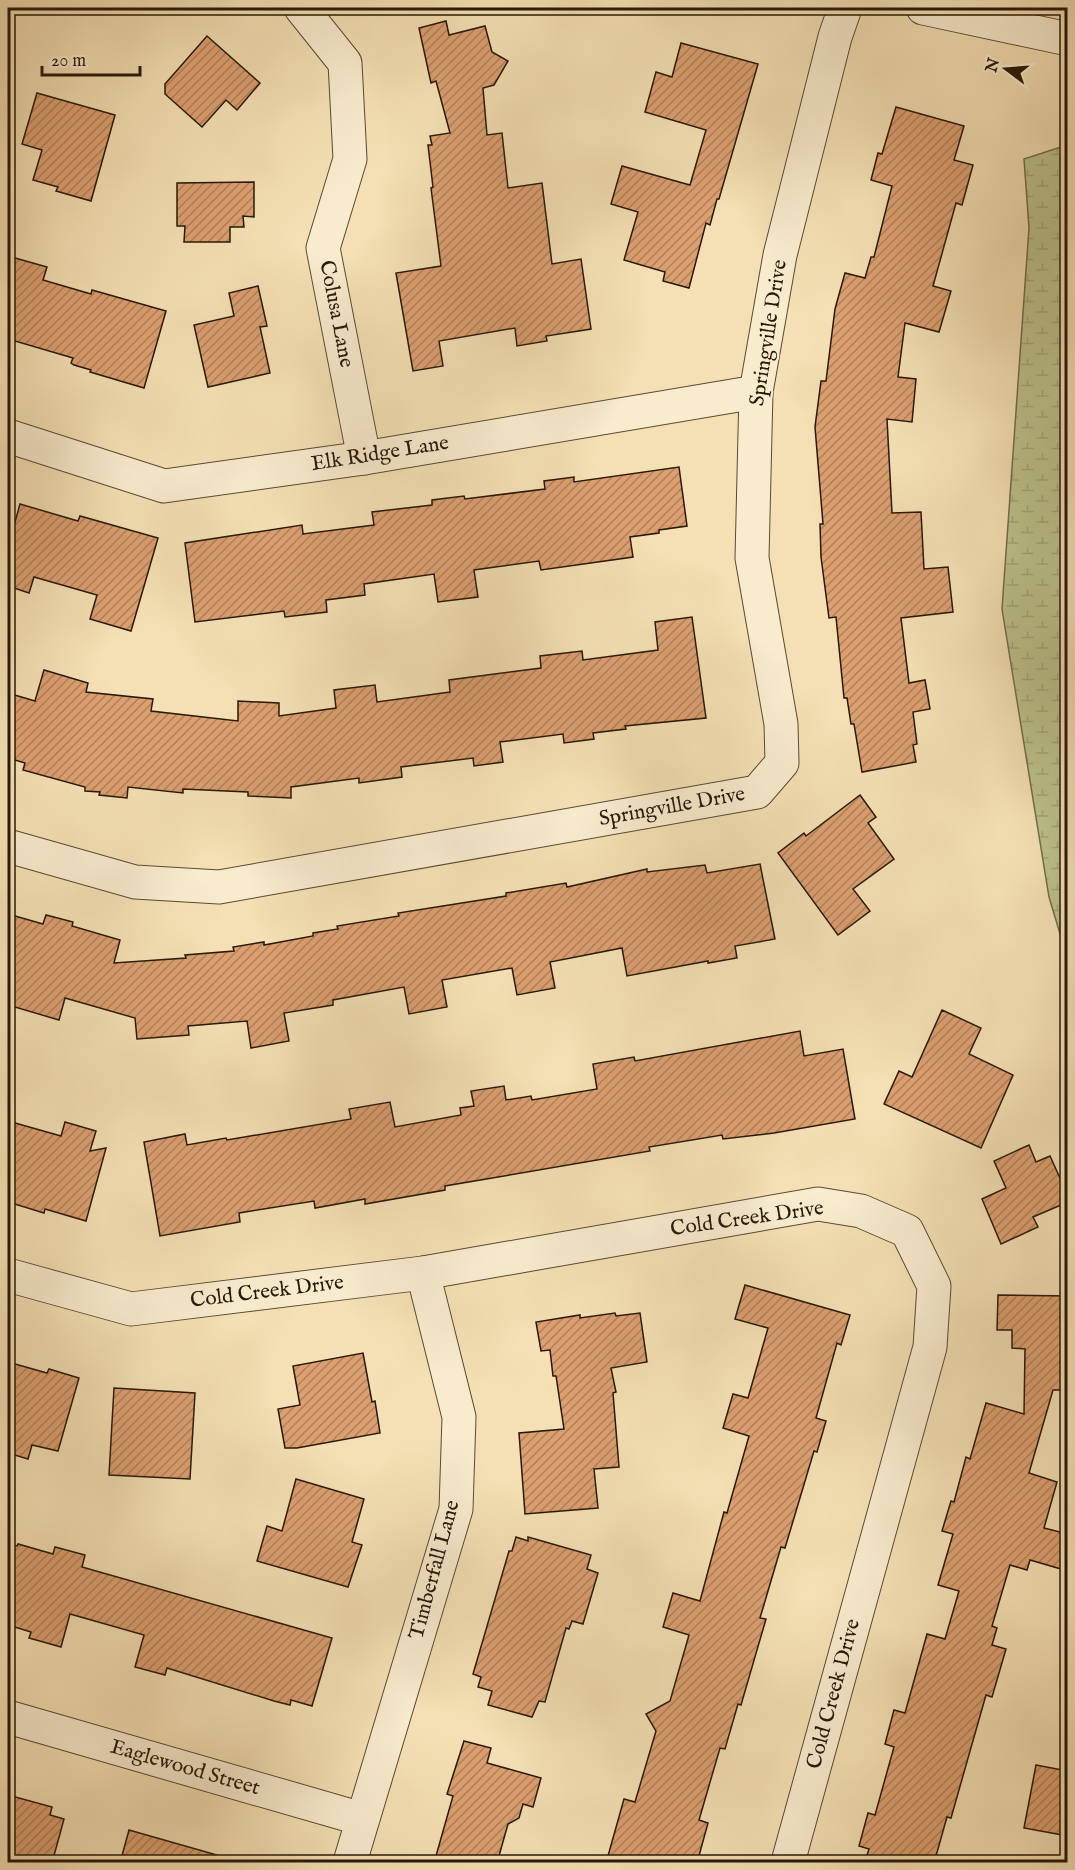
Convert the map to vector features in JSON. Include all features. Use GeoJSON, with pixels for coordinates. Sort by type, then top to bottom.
{"type":"FeatureCollection","features":[{"type":"Feature","properties":{"kind":"street","name":"Colusa Lane"},"geometry":{"type":"LineString","coordinates":[[301,8],[345,63],[350,159],[323,248],[364,458]]}},
{"type":"Feature","properties":{"kind":"street","name":"Springville Drive"},"geometry":{"type":"LineString","coordinates":[[8,846],[135,882],[219,887],[757,792],[782,763],[782,744],[781,724],[752,558],[756,392],[780,255],[835,37],[845,8]]}},
{"type":"Feature","properties":{"kind":"street"},"geometry":{"type":"LineString","coordinates":[[923,8],[1068,39]]}},
{"type":"Feature","properties":{"kind":"street","name":"Elk Ridge Lane"},"geometry":{"type":"LineString","coordinates":[[8,436],[164,486],[364,458],[756,392]]}},
{"type":"Feature","properties":{"kind":"street","name":"Cold Creek Drive"},"geometry":{"type":"LineString","coordinates":[[8,1275],[131,1309],[423,1273],[818,1204],[861,1211],[907,1231],[934,1286],[930,1347],[788,1863]]}},
{"type":"Feature","properties":{"kind":"street","name":"Timberfall Lane"},"geometry":{"type":"LineString","coordinates":[[350,1863],[456,1509],[459,1417],[423,1273]]}},
{"type":"Feature","properties":{"kind":"street","name":"Eaglewood Street"},"geometry":{"type":"LineString","coordinates":[[8,1717],[362,1819]]}},
{"type":"Feature","properties":{"kind":"green space"},"geometry":{"type":"Polygon","coordinates":[[[1068,145],[1067,957],[1049,897],[1002,609],[1029,228],[1024,159],[1068,145]]]}},
{"type":"Feature","properties":{"kind":"building"},"geometry":{"type":"Polygon","coordinates":[[[446,21],[449,35],[485,26],[492,52],[508,61],[494,85],[483,88],[487,135],[502,133],[508,188],[542,183],[552,264],[581,259],[591,329],[546,336],[547,341],[517,346],[515,328],[439,341],[443,366],[413,371],[396,273],[441,266],[428,145],[432,145],[430,136],[450,133],[436,81],[431,83],[419,28],[446,21]]]}},
{"type":"Feature","properties":{"kind":"building"},"geometry":{"type":"Polygon","coordinates":[[[207,36],[260,83],[237,110],[226,100],[202,127],[165,94],[165,84],[207,36]]]}},
{"type":"Feature","properties":{"kind":"building"},"geometry":{"type":"Polygon","coordinates":[[[681,43],[758,64],[719,199],[717,199],[710,225],[706,223],[689,288],[663,281],[665,272],[624,260],[638,212],[611,204],[622,166],[690,185],[706,130],[645,112],[656,72],[672,77],[681,43]]]}},
{"type":"Feature","properties":{"kind":"building"},"geometry":{"type":"Polygon","coordinates":[[[37,93],[115,115],[91,201],[56,191],[58,187],[33,180],[42,150],[22,144],[37,93]]]}},
{"type":"Feature","properties":{"kind":"building"},"geometry":{"type":"Polygon","coordinates":[[[896,107],[964,126],[954,160],[973,165],[962,205],[956,203],[933,286],[951,291],[939,332],[905,323],[898,377],[916,379],[912,422],[887,419],[892,513],[921,512],[924,569],[948,567],[953,612],[901,618],[909,683],[925,680],[930,709],[913,712],[917,744],[913,745],[916,762],[862,772],[854,724],[851,724],[847,698],[844,698],[836,617],[829,618],[821,557],[820,524],[823,524],[815,427],[821,381],[826,381],[835,309],[845,273],[865,278],[871,257],[874,257],[892,186],[871,180],[878,153],[882,154],[896,107]]]}},
{"type":"Feature","properties":{"kind":"building"},"geometry":{"type":"Polygon","coordinates":[[[254,182],[254,217],[243,216],[244,227],[230,227],[230,242],[184,242],[185,226],[177,226],[177,183],[254,182]]]}},
{"type":"Feature","properties":{"kind":"building"},"geometry":{"type":"Polygon","coordinates":[[[8,256],[47,267],[43,280],[91,294],[92,290],[166,311],[144,388],[90,372],[91,370],[71,363],[73,358],[8,339],[8,256]]]}},
{"type":"Feature","properties":{"kind":"building"},"geometry":{"type":"Polygon","coordinates":[[[258,286],[267,326],[260,327],[270,373],[208,387],[194,325],[234,316],[229,293],[258,286]]]}},
{"type":"Feature","properties":{"kind":"building"},"geometry":{"type":"Polygon","coordinates":[[[679,467],[687,526],[630,537],[633,557],[541,570],[539,561],[474,570],[478,597],[438,602],[434,574],[364,584],[365,595],[326,600],[327,612],[285,617],[284,611],[195,622],[185,543],[302,525],[303,534],[374,525],[372,512],[432,505],[432,500],[464,496],[465,499],[545,489],[544,481],[574,477],[574,482],[679,467]]]}},
{"type":"Feature","properties":{"kind":"building"},"geometry":{"type":"Polygon","coordinates":[[[20,504],[78,521],[80,516],[158,538],[131,631],[90,619],[97,595],[34,577],[29,593],[8,586],[8,520],[15,522],[20,504]]]}},
{"type":"Feature","properties":{"kind":"building"},"geometry":{"type":"Polygon","coordinates":[[[692,617],[706,718],[625,726],[626,729],[593,733],[594,739],[564,743],[563,734],[500,742],[503,762],[474,766],[473,758],[401,767],[402,777],[359,783],[359,778],[291,787],[291,798],[248,796],[248,792],[183,789],[183,793],[128,787],[127,798],[85,791],[85,787],[23,770],[25,763],[8,758],[8,693],[35,701],[44,670],[88,683],[86,692],[153,699],[151,711],[238,721],[238,701],[279,703],[279,716],[336,708],[334,690],[375,685],[377,702],[450,692],[449,680],[541,668],[540,656],[582,651],[583,660],[658,650],[655,622],[692,617]]]}},
{"type":"Feature","properties":{"kind":"building"},"geometry":{"type":"Polygon","coordinates":[[[860,795],[876,817],[868,823],[894,859],[853,889],[870,911],[838,935],[778,853],[804,833],[806,836],[860,795]]]}},
{"type":"Feature","properties":{"kind":"building"},"geometry":{"type":"Polygon","coordinates":[[[760,864],[775,939],[735,946],[737,958],[627,976],[622,948],[550,962],[555,988],[517,995],[512,968],[442,980],[447,1007],[409,1014],[404,987],[333,1000],[333,1005],[284,1013],[289,1041],[251,1048],[247,1021],[188,1026],[189,1035],[137,1039],[135,1018],[65,998],[59,1020],[8,1005],[8,914],[43,924],[46,915],[73,922],[72,926],[120,940],[114,963],[186,958],[185,955],[234,951],[233,947],[264,942],[264,945],[313,936],[313,933],[338,929],[337,926],[399,916],[398,913],[506,896],[506,893],[566,883],[567,887],[647,869],[647,872],[705,865],[707,873],[760,864]]]}},
{"type":"Feature","properties":{"kind":"building"},"geometry":{"type":"Polygon","coordinates":[[[942,1010],[981,1028],[969,1054],[1013,1075],[981,1148],[884,1104],[899,1071],[912,1077],[942,1010]]]}},
{"type":"Feature","properties":{"kind":"building"},"geometry":{"type":"Polygon","coordinates":[[[800,1031],[804,1056],[843,1049],[855,1119],[774,1133],[723,1139],[722,1135],[649,1147],[650,1151],[445,1186],[445,1190],[365,1204],[365,1199],[315,1208],[314,1201],[239,1213],[240,1222],[160,1236],[144,1142],[185,1134],[187,1145],[226,1138],[227,1140],[351,1119],[349,1109],[390,1102],[395,1127],[461,1115],[460,1108],[474,1106],[471,1091],[504,1086],[506,1100],[531,1096],[532,1100],[597,1089],[593,1064],[634,1057],[635,1061],[800,1031]]]}},
{"type":"Feature","properties":{"kind":"building"},"geometry":{"type":"Polygon","coordinates":[[[8,1121],[61,1136],[65,1122],[96,1131],[90,1151],[106,1148],[86,1221],[45,1209],[44,1213],[8,1202],[8,1121]]]}},
{"type":"Feature","properties":{"kind":"building"},"geometry":{"type":"Polygon","coordinates":[[[1029,1145],[1036,1162],[1050,1156],[1068,1196],[1068,1202],[1033,1217],[1038,1227],[1001,1244],[982,1199],[1006,1188],[994,1161],[1029,1145]]]}},
{"type":"Feature","properties":{"kind":"building"},"geometry":{"type":"Polygon","coordinates":[[[745,1285],[850,1315],[841,1345],[837,1343],[816,1418],[826,1421],[817,1452],[814,1451],[785,1548],[781,1547],[760,1618],[766,1619],[741,1705],[738,1704],[725,1749],[720,1748],[699,1820],[708,1823],[697,1863],[606,1863],[624,1799],[635,1802],[656,1731],[646,1714],[670,1701],[689,1635],[663,1627],[673,1593],[700,1601],[724,1512],[727,1513],[749,1436],[723,1428],[733,1394],[748,1398],[768,1328],[735,1319],[745,1285]]]}},
{"type":"Feature","properties":{"kind":"building"},"geometry":{"type":"Polygon","coordinates":[[[998,1295],[1068,1296],[1068,1390],[1053,1390],[1029,1473],[1057,1482],[1044,1528],[1068,1534],[1068,1545],[1061,1569],[1030,1560],[1027,1570],[1010,1565],[992,1626],[997,1628],[992,1645],[1006,1649],[992,1697],[986,1695],[951,1818],[947,1817],[934,1863],[881,1863],[866,1858],[869,1849],[859,1846],[868,1813],[875,1815],[894,1747],[885,1744],[894,1710],[905,1713],[927,1634],[945,1639],[959,1591],[938,1585],[953,1534],[942,1531],[951,1501],[954,1502],[966,1457],[970,1459],[986,1403],[1024,1414],[1025,1349],[1012,1348],[1012,1330],[997,1330],[998,1295]]]}},
{"type":"Feature","properties":{"kind":"building"},"geometry":{"type":"Polygon","coordinates":[[[615,1313],[616,1316],[640,1313],[647,1362],[611,1368],[616,1392],[613,1393],[619,1467],[594,1469],[598,1508],[525,1514],[519,1433],[564,1429],[550,1350],[541,1351],[536,1322],[580,1315],[580,1318],[615,1313]]]}},
{"type":"Feature","properties":{"kind":"building"},"geometry":{"type":"Polygon","coordinates":[[[363,1353],[380,1433],[297,1448],[285,1448],[278,1409],[300,1405],[293,1366],[363,1353]]]}},
{"type":"Feature","properties":{"kind":"building"},"geometry":{"type":"Polygon","coordinates":[[[8,1362],[47,1373],[49,1369],[79,1378],[58,1451],[32,1445],[28,1459],[8,1453],[8,1362]]]}},
{"type":"Feature","properties":{"kind":"building"},"geometry":{"type":"Polygon","coordinates":[[[114,1388],[195,1393],[190,1479],[109,1475],[114,1388]]]}},
{"type":"Feature","properties":{"kind":"building"},"geometry":{"type":"Polygon","coordinates":[[[296,1479],[364,1499],[352,1542],[362,1545],[348,1587],[257,1561],[267,1526],[282,1531],[296,1479]]]}},
{"type":"Feature","properties":{"kind":"building"},"geometry":{"type":"Polygon","coordinates":[[[516,1537],[528,1541],[528,1537],[591,1555],[587,1569],[598,1573],[583,1624],[572,1621],[569,1629],[566,1628],[545,1702],[539,1701],[532,1717],[488,1705],[492,1691],[478,1687],[481,1677],[473,1674],[509,1551],[512,1551],[516,1537]]]}},
{"type":"Feature","properties":{"kind":"building"},"geometry":{"type":"Polygon","coordinates":[[[8,1544],[17,1546],[18,1544],[53,1554],[55,1547],[85,1555],[82,1567],[332,1638],[312,1706],[291,1700],[290,1705],[274,1701],[167,1668],[165,1675],[135,1667],[144,1635],[70,1614],[61,1647],[29,1638],[31,1632],[8,1625],[8,1544]]]}},
{"type":"Feature","properties":{"kind":"building"},"geometry":{"type":"Polygon","coordinates":[[[464,1741],[491,1748],[487,1763],[541,1778],[533,1807],[523,1804],[519,1818],[508,1824],[497,1863],[434,1863],[453,1796],[447,1794],[464,1741]]]}},
{"type":"Feature","properties":{"kind":"building"},"geometry":{"type":"Polygon","coordinates":[[[1036,1765],[1068,1771],[1068,1836],[1024,1828],[1036,1765]]]}},
{"type":"Feature","properties":{"kind":"building"},"geometry":{"type":"Polygon","coordinates":[[[8,1795],[52,1807],[50,1815],[64,1819],[52,1863],[8,1863],[8,1795]]]}},
{"type":"Feature","properties":{"kind":"building"},"geometry":{"type":"Polygon","coordinates":[[[129,1830],[217,1855],[216,1863],[120,1863],[129,1830]]]}}]}
